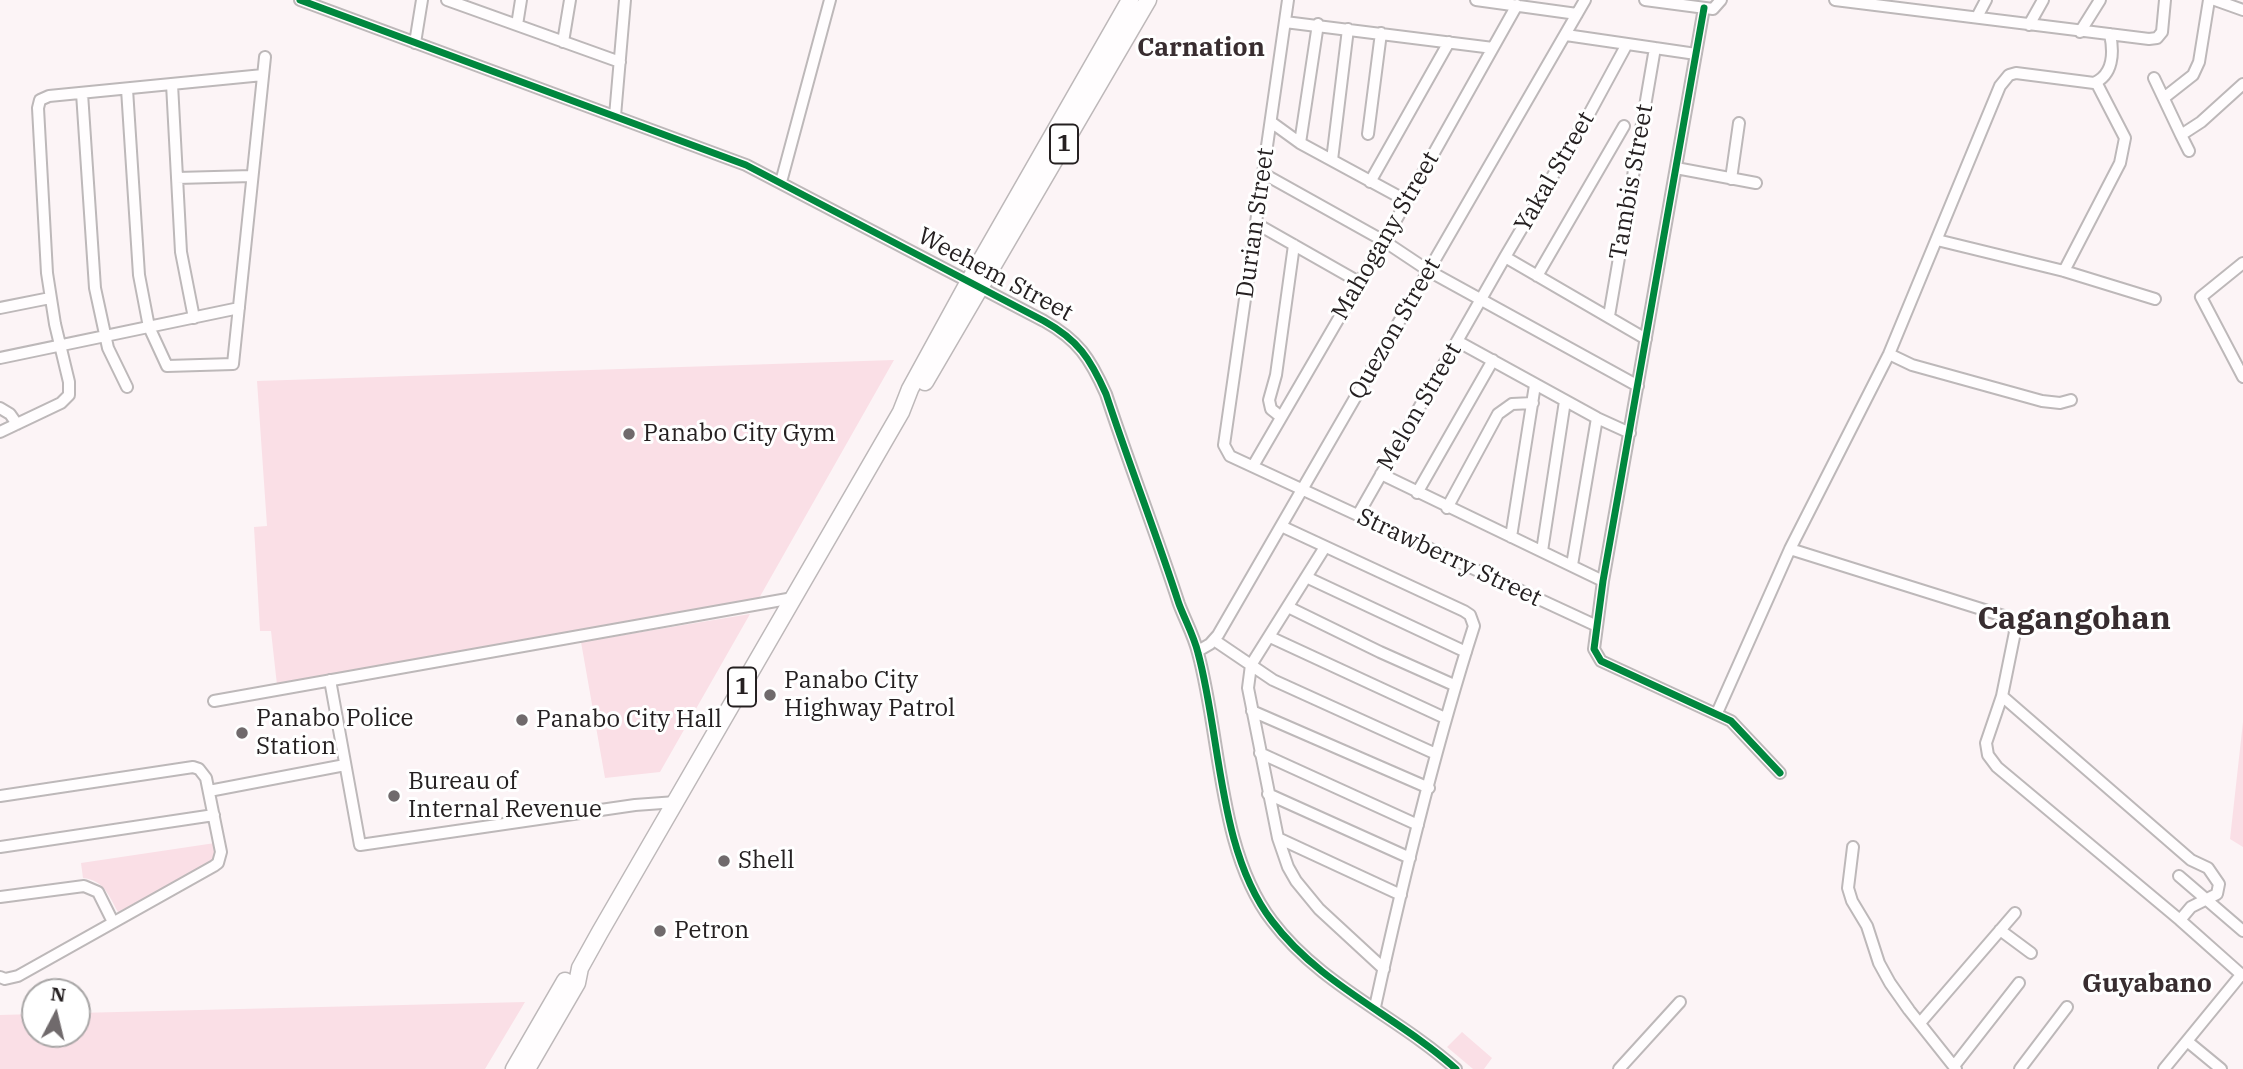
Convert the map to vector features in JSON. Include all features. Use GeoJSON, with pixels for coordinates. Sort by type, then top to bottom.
{"type":"FeatureCollection","features":[{"type":"Feature","properties":{"kind":"highway","name":"1"},"geometry":{"type":"LineString","coordinates":[[974,286],[1130,0]]}},
{"type":"Feature","properties":{"kind":"highway","name":"1"},"geometry":{"type":"LineString","coordinates":[[527,1069],[577,983],[580,968],[904,407],[910,388],[1148,0]]}},
{"type":"Feature","properties":{"kind":"highway","name":"1"},"geometry":{"type":"LineString","coordinates":[[514,1069],[567,978],[580,968]]}},
{"type":"Feature","properties":{"kind":"street","name":"Weehem Street"},"geometry":{"type":"LineString","coordinates":[[300,0],[746,165],[1061,330],[1082,350],[1094,367],[1198,651],[1233,837],[1253,894],[1272,921],[1307,961],[1375,1007],[1457,1069]]}},
{"type":"Feature","properties":{"kind":"street"},"geometry":{"type":"LineString","coordinates":[[415,43],[422,0]]}},
{"type":"Feature","properties":{"kind":"street"},"geometry":{"type":"LineString","coordinates":[[447,0],[472,5],[517,25],[620,62]]}},
{"type":"Feature","properties":{"kind":"street"},"geometry":{"type":"LineString","coordinates":[[517,25],[521,0]]}},
{"type":"Feature","properties":{"kind":"street"},"geometry":{"type":"LineString","coordinates":[[563,42],[570,0]]}},
{"type":"Feature","properties":{"kind":"street"},"geometry":{"type":"LineString","coordinates":[[615,116],[625,0]]}},
{"type":"Feature","properties":{"kind":"street"},"geometry":{"type":"LineString","coordinates":[[781,182],[830,0]]}},
{"type":"Feature","properties":{"kind":"street","name":"Durian Street"},"geometry":{"type":"LineString","coordinates":[[1224,445],[1288,0]]}},
{"type":"Feature","properties":{"kind":"street"},"geometry":{"type":"LineString","coordinates":[[1476,0],[1577,14]]}},
{"type":"Feature","properties":{"kind":"street","name":"Quezon Street"},"geometry":{"type":"LineString","coordinates":[[1198,651],[1214,640],[1585,0]]}},
{"type":"Feature","properties":{"kind":"street"},"geometry":{"type":"LineString","coordinates":[[1645,0],[1704,8],[1716,7],[1721,0]]}},
{"type":"Feature","properties":{"kind":"street"},"geometry":{"type":"LineString","coordinates":[[1835,0],[1924,5],[2029,25],[2157,38],[2162,32],[2165,0]]}},
{"type":"Feature","properties":{"kind":"street"},"geometry":{"type":"LineString","coordinates":[[1977,17],[1986,0]]}},
{"type":"Feature","properties":{"kind":"street"},"geometry":{"type":"LineString","coordinates":[[2029,25],[2043,0]]}},
{"type":"Feature","properties":{"kind":"street"},"geometry":{"type":"LineString","coordinates":[[2080,32],[2100,0]]}},
{"type":"Feature","properties":{"kind":"street"},"geometry":{"type":"LineString","coordinates":[[2165,97],[2193,75],[2199,62],[2209,0]]}},
{"type":"Feature","properties":{"kind":"street"},"geometry":{"type":"LineString","coordinates":[[2215,0],[2243,9]]}},
{"type":"Feature","properties":{"kind":"street","name":"Mahogany Street"},"geometry":{"type":"LineString","coordinates":[[1253,466],[1384,242],[1517,5]]}},
{"type":"Feature","properties":{"kind":"street"},"geometry":{"type":"LineString","coordinates":[[1704,8],[1603,581],[1594,649],[1601,661],[1731,720],[1780,773]]}},
{"type":"Feature","properties":{"kind":"street"},"geometry":{"type":"LineString","coordinates":[[1285,22],[1318,24],[1493,48]]}},
{"type":"Feature","properties":{"kind":"street"},"geometry":{"type":"LineString","coordinates":[[1300,143],[1318,24]]}},
{"type":"Feature","properties":{"kind":"street"},"geometry":{"type":"LineString","coordinates":[[1332,160],[1348,29]]}},
{"type":"Feature","properties":{"kind":"street"},"geometry":{"type":"LineString","coordinates":[[1368,134],[1381,33]]}},
{"type":"Feature","properties":{"kind":"street"},"geometry":{"type":"LineString","coordinates":[[1717,713],[1790,549],[1889,354],[2000,86],[2009,75],[2029,73],[2096,82],[2103,79],[2108,73],[2113,50],[2110,34]]}},
{"type":"Feature","properties":{"kind":"street"},"geometry":{"type":"LineString","coordinates":[[1566,35],[1696,54]]}},
{"type":"Feature","properties":{"kind":"street"},"geometry":{"type":"LineString","coordinates":[[1370,182],[1449,42]]}},
{"type":"Feature","properties":{"kind":"street","name":"Yakal Street"},"geometry":{"type":"LineString","coordinates":[[1482,299],[1588,116],[1626,44]]}},
{"type":"Feature","properties":{"kind":"street","name":"Tambis Street"},"geometry":{"type":"LineString","coordinates":[[1609,316],[1655,48]]}},
{"type":"Feature","properties":{"kind":"street"},"geometry":{"type":"LineString","coordinates":[[127,89],[138,268],[149,327],[167,366],[233,364],[264,57]]}},
{"type":"Feature","properties":{"kind":"street"},"geometry":{"type":"LineString","coordinates":[[0,432],[61,403],[69,395],[69,382],[50,298],[38,103],[49,96],[263,75]]}},
{"type":"Feature","properties":{"kind":"street"},"geometry":{"type":"LineString","coordinates":[[2154,78],[2189,151]]}},
{"type":"Feature","properties":{"kind":"street"},"geometry":{"type":"LineString","coordinates":[[2064,271],[2120,163],[2125,145],[2125,138],[2096,82]]}},
{"type":"Feature","properties":{"kind":"street"},"geometry":{"type":"LineString","coordinates":[[172,84],[181,252],[194,318]]}},
{"type":"Feature","properties":{"kind":"street"},"geometry":{"type":"LineString","coordinates":[[2180,135],[2201,122],[2243,84]]}},
{"type":"Feature","properties":{"kind":"street"},"geometry":{"type":"LineString","coordinates":[[82,93],[92,267],[104,336],[127,387]]}},
{"type":"Feature","properties":{"kind":"street"},"geometry":{"type":"LineString","coordinates":[[1271,122],[1300,143],[1407,201]]}},
{"type":"Feature","properties":{"kind":"street"},"geometry":{"type":"LineString","coordinates":[[1731,179],[1738,123]]}},
{"type":"Feature","properties":{"kind":"street"},"geometry":{"type":"LineString","coordinates":[[1537,276],[1624,126]]}},
{"type":"Feature","properties":{"kind":"street"},"geometry":{"type":"LineString","coordinates":[[1676,168],[1756,183]]}},
{"type":"Feature","properties":{"kind":"street"},"geometry":{"type":"LineString","coordinates":[[1264,174],[1384,242],[1429,271],[1638,386]]}},
{"type":"Feature","properties":{"kind":"street"},"geometry":{"type":"LineString","coordinates":[[177,178],[252,176]]}},
{"type":"Feature","properties":{"kind":"street"},"geometry":{"type":"LineString","coordinates":[[1257,224],[1359,282]]}},
{"type":"Feature","properties":{"kind":"street"},"geometry":{"type":"LineString","coordinates":[[1937,240],[2064,271],[2155,299]]}},
{"type":"Feature","properties":{"kind":"street"},"geometry":{"type":"LineString","coordinates":[[1281,417],[1271,409],[1269,400],[1276,374],[1294,245]]}},
{"type":"Feature","properties":{"kind":"street"},"geometry":{"type":"LineString","coordinates":[[1505,257],[1646,339]]}},
{"type":"Feature","properties":{"kind":"street"},"geometry":{"type":"LineString","coordinates":[[2243,262],[2201,297],[2243,377]]}},
{"type":"Feature","properties":{"kind":"street"},"geometry":{"type":"LineString","coordinates":[[0,308],[50,298]]}},
{"type":"Feature","properties":{"kind":"street","name":"Melon Street"},"geometry":{"type":"LineString","coordinates":[[1358,515],[1482,299]]}},
{"type":"Feature","properties":{"kind":"street"},"geometry":{"type":"LineString","coordinates":[[0,358],[239,308]]}},
{"type":"Feature","properties":{"kind":"street"},"geometry":{"type":"LineString","coordinates":[[1457,341],[1565,401],[1630,433]]}},
{"type":"Feature","properties":{"kind":"street"},"geometry":{"type":"LineString","coordinates":[[1889,354],[1912,365],[2042,401],[2060,404],[2071,400]]}},
{"type":"Feature","properties":{"kind":"street"},"geometry":{"type":"LineString","coordinates":[[1417,493],[1493,360]]}},
{"type":"Feature","properties":{"kind":"street"},"geometry":{"type":"LineString","coordinates":[[1511,537],[1535,385]]}},
{"type":"Feature","properties":{"kind":"street"},"geometry":{"type":"LineString","coordinates":[[1542,551],[1565,401]]}},
{"type":"Feature","properties":{"kind":"street"},"geometry":{"type":"LineString","coordinates":[[1447,508],[1498,414],[1512,404],[1533,403]]}},
{"type":"Feature","properties":{"kind":"street"},"geometry":{"type":"LineString","coordinates":[[0,408],[10,414],[18,424]]}},
{"type":"Feature","properties":{"kind":"street"},"geometry":{"type":"LineString","coordinates":[[1572,565],[1597,418]]}},
{"type":"Feature","properties":{"kind":"street","name":"Strawberry Street"},"geometry":{"type":"LineString","coordinates":[[1224,445],[1230,456],[1597,626]]}},
{"type":"Feature","properties":{"kind":"street"},"geometry":{"type":"LineString","coordinates":[[1381,474],[1603,581]]}},
{"type":"Feature","properties":{"kind":"street"},"geometry":{"type":"LineString","coordinates":[[1281,526],[1470,615],[1474,626],[1445,718],[1375,1007]]}},
{"type":"Feature","properties":{"kind":"street"},"geometry":{"type":"LineString","coordinates":[[1325,547],[1251,665],[1248,688],[1268,794],[1288,867],[1296,881],[1338,929],[1384,969]]}},
{"type":"Feature","properties":{"kind":"street"},"geometry":{"type":"LineString","coordinates":[[1790,549],[2010,618],[2015,632],[2002,696],[1987,738],[1986,749],[1992,761],[2242,976],[2164,1069]]}},
{"type":"Feature","properties":{"kind":"street"},"geometry":{"type":"LineString","coordinates":[[1306,578],[1466,652]]}},
{"type":"Feature","properties":{"kind":"street"},"geometry":{"type":"LineString","coordinates":[[214,701],[793,598]]}},
{"type":"Feature","properties":{"kind":"street"},"geometry":{"type":"LineString","coordinates":[[1288,607],[1454,685]]}},
{"type":"Feature","properties":{"kind":"street"},"geometry":{"type":"LineString","coordinates":[[1270,637],[1445,718]]}},
{"type":"Feature","properties":{"kind":"street"},"geometry":{"type":"LineString","coordinates":[[1214,640],[1273,680],[1436,754]]}},
{"type":"Feature","properties":{"kind":"street"},"geometry":{"type":"LineString","coordinates":[[330,680],[360,845],[635,805],[676,802]]}},
{"type":"Feature","properties":{"kind":"street"},"geometry":{"type":"LineString","coordinates":[[2002,696],[2191,860],[2208,868],[2218,880],[2220,887],[2217,894],[2191,907],[2180,920]]}},
{"type":"Feature","properties":{"kind":"street"},"geometry":{"type":"LineString","coordinates":[[1252,711],[1429,788]]}},
{"type":"Feature","properties":{"kind":"street"},"geometry":{"type":"LineString","coordinates":[[1260,753],[1418,825]]}},
{"type":"Feature","properties":{"kind":"street"},"geometry":{"type":"LineString","coordinates":[[209,791],[345,765]]}},
{"type":"Feature","properties":{"kind":"street"},"geometry":{"type":"LineString","coordinates":[[0,796],[187,767],[199,769],[209,791],[221,852],[218,863],[18,975],[5,979],[0,977]]}},
{"type":"Feature","properties":{"kind":"street"},"geometry":{"type":"LineString","coordinates":[[1268,794],[1410,858]]}},
{"type":"Feature","properties":{"kind":"street"},"geometry":{"type":"LineString","coordinates":[[0,847],[214,815]]}},
{"type":"Feature","properties":{"kind":"street"},"geometry":{"type":"LineString","coordinates":[[1278,838],[1401,895]]}},
{"type":"Feature","properties":{"kind":"street"},"geometry":{"type":"LineString","coordinates":[[1853,847],[1847,880],[1852,901],[1867,926],[1879,963],[1887,978],[1955,1067],[2019,983]]}},
{"type":"Feature","properties":{"kind":"street"},"geometry":{"type":"LineString","coordinates":[[2179,876],[2243,931]]}},
{"type":"Feature","properties":{"kind":"street"},"geometry":{"type":"LineString","coordinates":[[0,897],[76,886],[91,887],[102,897],[113,922]]}},
{"type":"Feature","properties":{"kind":"street"},"geometry":{"type":"LineString","coordinates":[[1920,1023],[2015,913]]}},
{"type":"Feature","properties":{"kind":"street"},"geometry":{"type":"LineString","coordinates":[[2000,930],[2031,953]]}},
{"type":"Feature","properties":{"kind":"street"},"geometry":{"type":"LineString","coordinates":[[1619,1069],[1680,1002]]}},
{"type":"Feature","properties":{"kind":"street"},"geometry":{"type":"LineString","coordinates":[[2020,1069],[2067,1007]]}},
{"type":"Feature","properties":{"kind":"street"},"geometry":{"type":"LineString","coordinates":[[2187,1041],[2221,1069]]}},
{"type":"Feature","properties":{"kind":"shaded area"},"geometry":{"type":"Polygon","coordinates":[[[894,360],[758,600],[277,685],[271,631],[260,631],[254,527],[267,526],[257,381],[894,360]]]}},
{"type":"Feature","properties":{"kind":"shaded area"},"geometry":{"type":"Polygon","coordinates":[[[750,614],[660,772],[605,778],[581,642],[750,614]]]}},
{"type":"Feature","properties":{"kind":"shaded area"},"geometry":{"type":"Polygon","coordinates":[[[2243,722],[2243,847],[2230,839],[2243,722]]]}},
{"type":"Feature","properties":{"kind":"shaded area"},"geometry":{"type":"Polygon","coordinates":[[[215,843],[216,853],[210,863],[118,912],[101,885],[83,878],[81,863],[215,843]]]}},
{"type":"Feature","properties":{"kind":"shaded area"},"geometry":{"type":"Polygon","coordinates":[[[525,1002],[485,1069],[0,1069],[0,1015],[21,1014],[21,1048],[91,1048],[91,1013],[525,1002]]]}},
{"type":"Feature","properties":{"kind":"shaded area"},"geometry":{"type":"Polygon","coordinates":[[[1462,1032],[1492,1058],[1484,1069],[1473,1069],[1447,1047],[1462,1032]]]}},
{"type":"Feature","properties":{"kind":"cycle path"},"geometry":{"type":"LineString","coordinates":[[300,0],[746,165],[1066,335],[1082,351],[1106,394],[1196,647],[1206,686],[1231,828],[1254,893],[1291,944],[1313,964],[1456,1069]]}},
{"type":"Feature","properties":{"kind":"cycle path"},"geometry":{"type":"LineString","coordinates":[[1704,8],[1603,581],[1594,649],[1601,661],[1731,721],[1780,773]]}},
{"type":"Feature","properties":{"kind":"place","name":"Panabo City Gym"},"geometry":{"type":"Point","coordinates":[629,434]}},
{"type":"Feature","properties":{"kind":"place","name":"Panabo City Highway Patrol"},"geometry":{"type":"Point","coordinates":[770,695]}},
{"type":"Feature","properties":{"kind":"place","name":"Panabo City Hall"},"geometry":{"type":"Point","coordinates":[522,720]}},
{"type":"Feature","properties":{"kind":"place","name":"Panabo Police Station"},"geometry":{"type":"Point","coordinates":[242,733]}},
{"type":"Feature","properties":{"kind":"place","name":"Bureau of Internal Revenue"},"geometry":{"type":"Point","coordinates":[394,796]}},
{"type":"Feature","properties":{"kind":"place","name":"Shell"},"geometry":{"type":"Point","coordinates":[724,861]}},
{"type":"Feature","properties":{"kind":"place","name":"Petron"},"geometry":{"type":"Point","coordinates":[660,931]}},
{"type":"Feature","properties":{"kind":"district","name":"Carnation"},"geometry":{"type":"Point","coordinates":[1201,48]}},
{"type":"Feature","properties":{"kind":"district","name":"Cagangohan"},"geometry":{"type":"Point","coordinates":[2074,620]}},
{"type":"Feature","properties":{"kind":"district","name":"Guyabano"},"geometry":{"type":"Point","coordinates":[2147,984]}}]}
